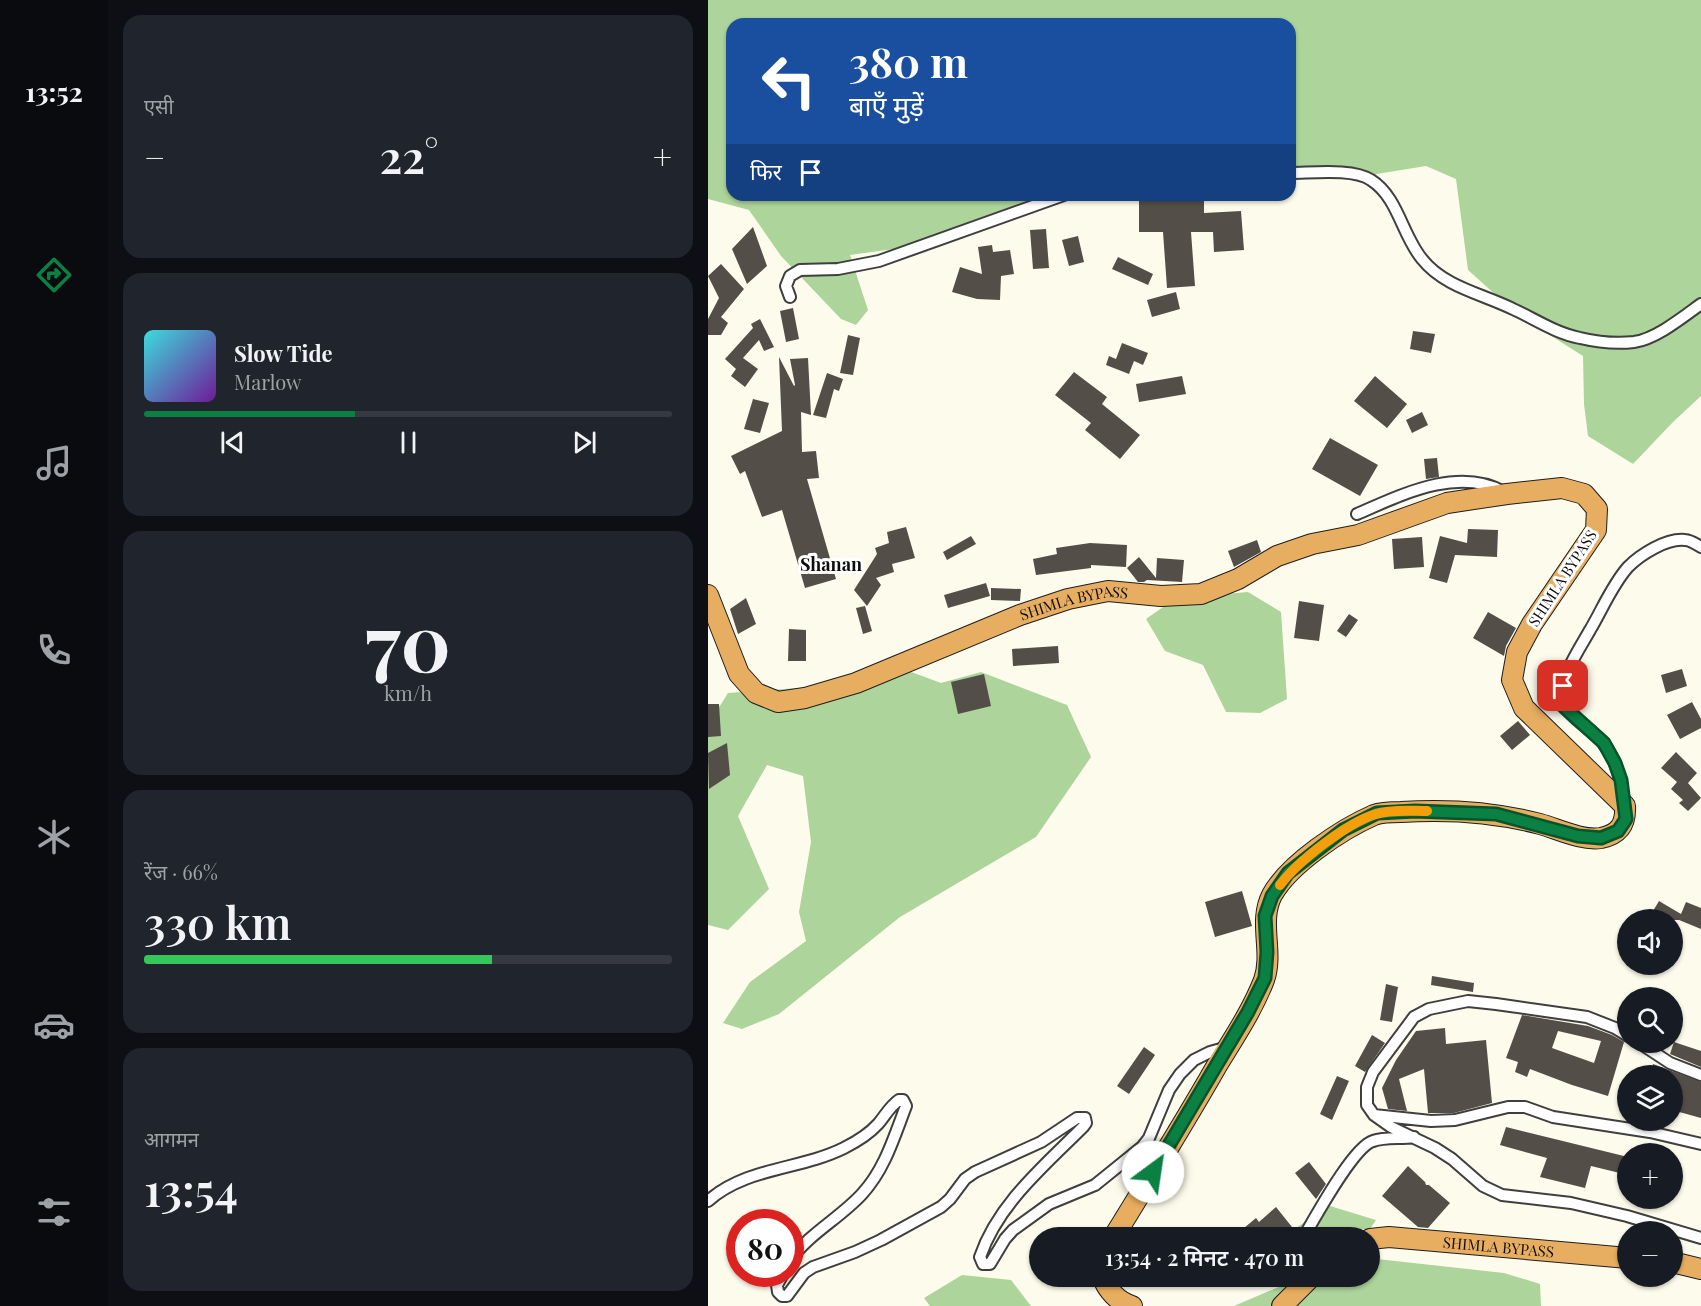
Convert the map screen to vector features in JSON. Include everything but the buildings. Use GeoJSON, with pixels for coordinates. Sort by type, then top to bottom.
{"type":"FeatureCollection","features":[{"type":"Feature","properties":{"kind":"highway","name":"SHIMLA BYPASS"},"geometry":{"type":"LineString","coordinates":[[708,595],[739,674],[756,693],[778,702],[805,698],[856,683],[1020,615],[1068,599],[1108,591],[1161,596],[1201,594],[1238,579],[1277,556],[1312,544],[1358,535],[1447,503],[1562,488],[1584,494],[1597,509],[1596,530],[1532,624],[1517,652],[1512,680],[1524,708],[1625,806]]}},
{"type":"Feature","properties":{"kind":"highway"},"geometry":{"type":"LineString","coordinates":[[1120,1227],[1228,1047],[1265,978],[1267,952],[1265,916],[1272,896],[1288,873],[1343,830],[1377,813],[1415,811],[1496,814],[1578,836],[1601,838],[1618,831],[1626,819],[1625,806]]}},
{"type":"Feature","properties":{"kind":"highway","name":"SHIMLA BYPASS"},"geometry":{"type":"LineString","coordinates":[[1380,1238],[1617,1257]]}},
{"type":"Feature","properties":{"kind":"highway"},"geometry":{"type":"LineString","coordinates":[[1683,1265],[1701,1269]]}},
{"type":"Feature","properties":{"kind":"highway"},"geometry":{"type":"LineString","coordinates":[[1106,1287],[1125,1304],[1132,1306]]}},
{"type":"Feature","properties":{"kind":"highway"},"geometry":{"type":"LineString","coordinates":[[1282,1306],[1301,1287]]}},
{"type":"Feature","properties":{"kind":"street"},"geometry":{"type":"LineString","coordinates":[[1296,173],[1353,174],[1368,178],[1382,188],[1422,260],[1438,275],[1513,308],[1544,326],[1578,338],[1610,343],[1637,341],[1667,327],[1701,304]]}},
{"type":"Feature","properties":{"kind":"street"},"geometry":{"type":"LineString","coordinates":[[790,297],[786,286],[790,276],[800,270],[838,269],[879,261],[1047,201]]}},
{"type":"Feature","properties":{"kind":"street"},"geometry":{"type":"LineString","coordinates":[[1357,514],[1413,491],[1438,485],[1463,482],[1482,483],[1507,494]]}},
{"type":"Feature","properties":{"kind":"street"},"geometry":{"type":"LineString","coordinates":[[1625,806],[1621,780],[1615,763],[1604,743],[1564,707],[1563,686],[1572,662],[1628,567],[1643,555],[1675,541],[1685,540],[1701,547]]}},
{"type":"Feature","properties":{"kind":"street"},"geometry":{"type":"LineString","coordinates":[[1617,1029],[1587,1017],[1496,1004],[1468,1001],[1429,1009],[1414,1017],[1373,1072],[1367,1087],[1366,1105],[1374,1115],[1391,1127],[1415,1137],[1452,1159],[1484,1186],[1502,1194],[1571,1203],[1627,1215],[1701,1238]]}},
{"type":"Feature","properties":{"kind":"street"},"geometry":{"type":"LineString","coordinates":[[804,1274],[813,1267],[881,1240],[941,1207],[965,1179],[975,1172],[1041,1142],[1077,1118],[1084,1118],[1086,1123],[1083,1127],[1010,1203],[996,1222],[985,1241],[980,1257],[983,1264],[990,1264],[1013,1230],[1049,1204],[1095,1185],[1142,1147],[1149,1138],[1169,1090],[1180,1074],[1194,1060],[1228,1047]]}},
{"type":"Feature","properties":{"kind":"street"},"geometry":{"type":"LineString","coordinates":[[1655,1053],[1670,1063],[1701,1075]]}},
{"type":"Feature","properties":{"kind":"street"},"geometry":{"type":"LineString","coordinates":[[708,1201],[727,1187],[750,1177],[821,1158],[845,1148],[876,1126],[895,1103],[903,1100],[906,1106],[884,1162],[874,1180],[804,1244]]}},
{"type":"Feature","properties":{"kind":"street"},"geometry":{"type":"LineString","coordinates":[[1374,1115],[1431,1121],[1455,1120],[1508,1107],[1525,1107],[1553,1117],[1650,1132],[1701,1144]]}},
{"type":"Feature","properties":{"kind":"street"},"geometry":{"type":"LineString","coordinates":[[1309,1227],[1363,1146],[1373,1141],[1415,1137]]}},
{"type":"Feature","properties":{"kind":"street"},"geometry":{"type":"LineString","coordinates":[[1687,1233],[1701,1228]]}},
{"type":"Feature","properties":{"kind":"street"},"geometry":{"type":"LineString","coordinates":[[777,1287],[782,1296],[787,1296],[794,1287]]}},
{"type":"Feature","properties":{"kind":"green space"},"geometry":{"type":"Polygon","coordinates":[[[708,0],[1701,0],[1701,396],[1633,464],[1588,436],[1584,404],[1583,356],[1518,315],[1468,270],[1456,179],[1426,166],[1358,177],[1296,171],[1296,18],[726,18],[726,201],[1037,201],[901,248],[850,255],[868,310],[856,325],[841,319],[781,256],[749,210],[708,199],[708,0]]]}},
{"type":"Feature","properties":{"kind":"green space"},"geometry":{"type":"Polygon","coordinates":[[[1248,592],[1281,612],[1287,699],[1260,713],[1226,712],[1203,665],[1165,651],[1146,619],[1176,598],[1248,592]]]}},
{"type":"Feature","properties":{"kind":"green space"},"geometry":{"type":"Polygon","coordinates":[[[906,670],[941,683],[981,672],[1067,705],[1091,757],[1036,837],[900,917],[779,1014],[742,1029],[723,1023],[750,982],[806,941],[799,912],[811,842],[803,776],[767,765],[738,816],[769,889],[728,930],[708,925],[708,725],[728,693],[842,685],[906,670]]]}},
{"type":"Feature","properties":{"kind":"green space"},"geometry":{"type":"Polygon","coordinates":[[[1330,1206],[1376,1220],[1371,1227],[1297,1227],[1330,1206]]]}},
{"type":"Feature","properties":{"kind":"green space"},"geometry":{"type":"Polygon","coordinates":[[[1380,1259],[1504,1273],[1540,1284],[1541,1306],[1234,1306],[1279,1287],[1380,1287],[1380,1259]]]}},
{"type":"Feature","properties":{"kind":"green space"},"geometry":{"type":"Polygon","coordinates":[[[962,1275],[1011,1280],[1031,1306],[930,1306],[924,1298],[962,1275]]]}},
{"type":"Feature","properties":{"kind":"slow traffic"},"geometry":{"type":"LineString","coordinates":[[1280,885],[1288,873],[1343,830],[1377,813],[1427,811]]}},
{"type":"Feature","properties":{"kind":"district","name":"Shanan"},"geometry":{"type":"Point","coordinates":[831,564]}},
{"type":"Feature","properties":{"kind":"route"},"geometry":{"type":"LineString","coordinates":[[1153,1172],[1248,1012],[1265,978],[1267,952],[1265,916],[1272,896],[1288,873],[1343,830],[1377,813],[1415,811],[1496,814],[1578,836],[1601,838],[1618,831],[1626,819],[1621,780],[1615,763],[1604,743],[1564,707],[1563,686]]}}]}
